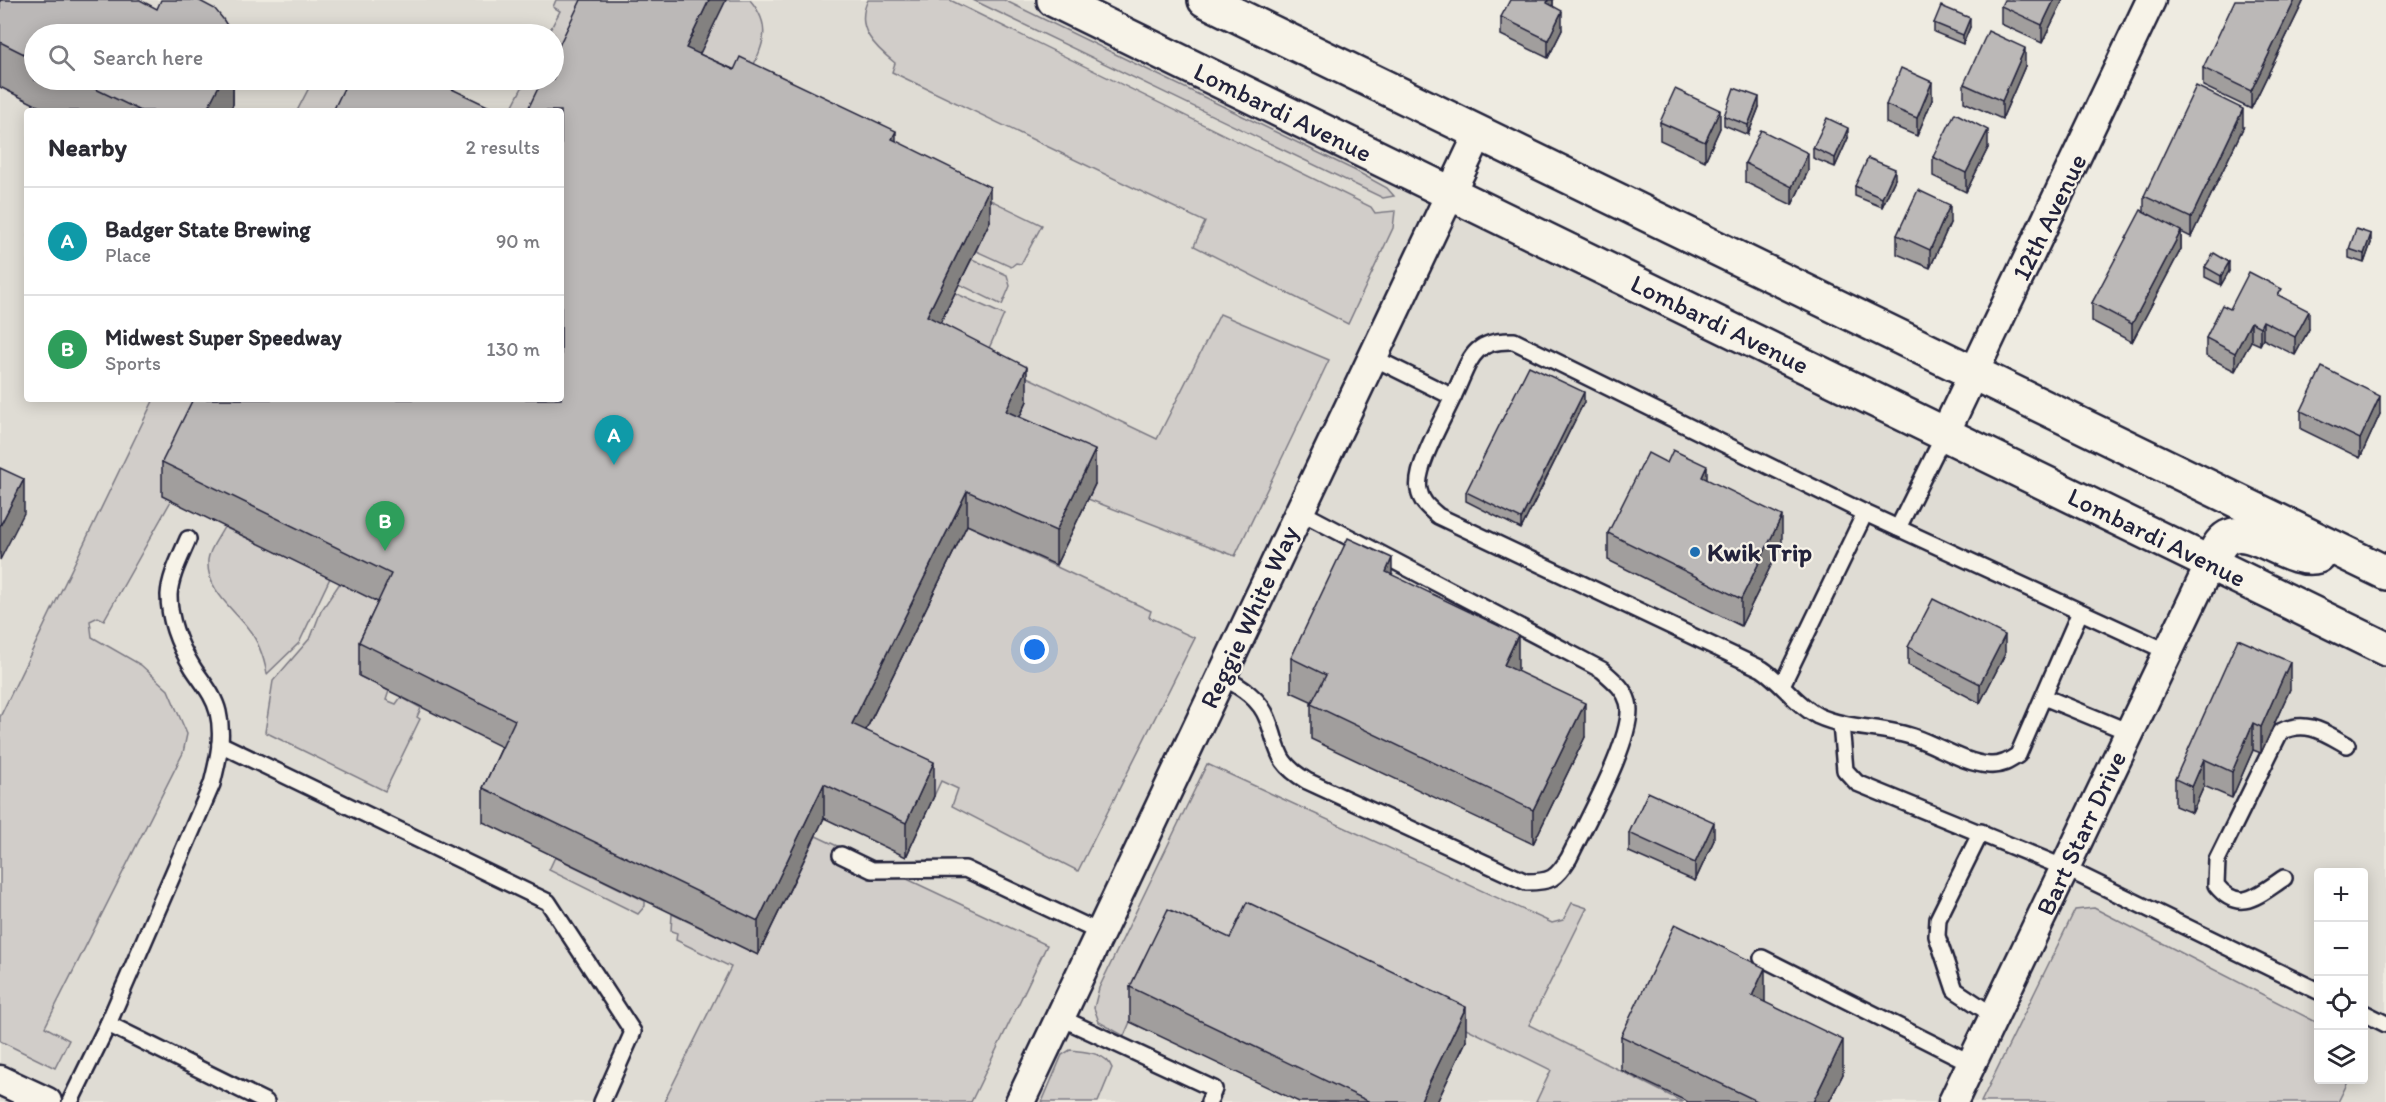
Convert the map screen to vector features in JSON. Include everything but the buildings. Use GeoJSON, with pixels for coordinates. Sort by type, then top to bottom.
{"type":"FeatureCollection","features":[{"type":"Feature","properties":{"kind":"main road","name":"Lombardi Avenue"},"geometry":{"type":"LineString","coordinates":[[1054,0],[2386,649]]}},
{"type":"Feature","properties":{"kind":"main road"},"geometry":{"type":"LineString","coordinates":[[1205,0],[2386,573]]}},
{"type":"Feature","properties":{"kind":"main road"},"geometry":{"type":"LineString","coordinates":[[2210,564],[2223,541],[2234,535],[2248,536],[2308,557],[2325,554],[2333,548]]}},
{"type":"Feature","properties":{"kind":"street","name":"12th Avenue"},"geometry":{"type":"LineString","coordinates":[[1945,433],[2151,0]]}},
{"type":"Feature","properties":{"kind":"street","name":"Reggie White Way"},"geometry":{"type":"LineString","coordinates":[[1020,1102],[1479,133]]}},
{"type":"Feature","properties":{"kind":"street","name":"Bart Starr Drive"},"geometry":{"type":"LineString","coordinates":[[1953,1102],[2166,651],[2210,564]]}},
{"type":"Feature","properties":{"kind":"street"},"geometry":{"type":"LineString","coordinates":[[0,1080],[47,1102]]}},
{"type":"Feature","properties":{"kind":"lane"},"geometry":{"type":"LineString","coordinates":[[2080,612],[2018,755],[2006,763],[1990,765],[1976,763],[1914,737],[1841,724],[1816,715],[1800,704],[1762,669],[1438,516],[1424,504],[1418,488],[1420,472],[1476,351],[1493,340],[1514,341],[1865,513],[2166,651]]}},
{"type":"Feature","properties":{"kind":"lane"},"geometry":{"type":"LineString","coordinates":[[1372,357],[1453,397]]}},
{"type":"Feature","properties":{"kind":"lane"},"geometry":{"type":"LineString","coordinates":[[1898,528],[1945,433]]}},
{"type":"Feature","properties":{"kind":"lane"},"geometry":{"type":"LineString","coordinates":[[1221,676],[1242,688],[1257,701],[1268,719],[1279,758],[1290,771],[1307,781],[1526,882],[1544,882],[1558,875],[1569,858],[1623,744],[1629,724],[1629,704],[1621,687],[1602,670],[1299,512]]}},
{"type":"Feature","properties":{"kind":"lane"},"geometry":{"type":"LineString","coordinates":[[1782,685],[1865,513]]}},
{"type":"Feature","properties":{"kind":"lane"},"geometry":{"type":"LineString","coordinates":[[70,1102],[108,1024],[212,784],[220,744],[217,710],[209,691],[180,644],[172,619],[169,594],[188,539]]}},
{"type":"Feature","properties":{"kind":"lane"},"geometry":{"type":"LineString","coordinates":[[2044,697],[2129,732]]}},
{"type":"Feature","properties":{"kind":"lane"},"geometry":{"type":"LineString","coordinates":[[1841,724],[1845,770],[1857,783],[2065,868],[2314,989]]}},
{"type":"Feature","properties":{"kind":"lane"},"geometry":{"type":"LineString","coordinates":[[2284,878],[2252,899],[2237,901],[2225,896],[2216,885],[2217,860],[2280,732],[2289,728],[2314,727],[2347,745]]}},
{"type":"Feature","properties":{"kind":"lane"},"geometry":{"type":"LineString","coordinates":[[220,744],[548,902],[633,1032],[602,1102]]}},
{"type":"Feature","properties":{"kind":"lane"},"geometry":{"type":"LineString","coordinates":[[1981,832],[1938,919],[1937,936],[1954,990],[1994,1016]]}},
{"type":"Feature","properties":{"kind":"lane"},"geometry":{"type":"LineString","coordinates":[[841,855],[872,870],[965,869],[1099,932]]}},
{"type":"Feature","properties":{"kind":"lane"},"geometry":{"type":"LineString","coordinates":[[1762,958],[1971,1063]]}},
{"type":"Feature","properties":{"kind":"lane"},"geometry":{"type":"LineString","coordinates":[[2368,1015],[2386,1024]]}},
{"type":"Feature","properties":{"kind":"lane"},"geometry":{"type":"LineString","coordinates":[[1059,1017],[1214,1089],[1209,1102]]}},
{"type":"Feature","properties":{"kind":"lane"},"geometry":{"type":"LineString","coordinates":[[108,1024],[266,1102]]}},
{"type":"Feature","properties":{"kind":"shaded area"},"geometry":{"type":"Polygon","coordinates":[[[0,0],[1054,0],[2386,649],[2386,1102],[0,1102],[0,0]]]}},
{"type":"Feature","properties":{"kind":"shaded area"},"geometry":{"type":"Polygon","coordinates":[[[556,0],[598,0],[564,70],[564,24],[553,24],[560,11],[553,7],[556,0]]]}},
{"type":"Feature","properties":{"kind":"shaded area"},"geometry":{"type":"Polygon","coordinates":[[[726,0],[750,0],[762,19],[764,36],[762,45],[750,73],[686,82],[726,0]]]}},
{"type":"Feature","properties":{"kind":"shaded area"},"geometry":{"type":"Polygon","coordinates":[[[868,0],[950,0],[1371,207],[1375,213],[1395,211],[1393,228],[1348,324],[1194,246],[1205,222],[892,72],[895,63],[874,43],[865,28],[864,10],[868,0]]]}},
{"type":"Feature","properties":{"kind":"shaded area"},"geometry":{"type":"Polygon","coordinates":[[[973,0],[1004,0],[1356,171],[1387,188],[1394,196],[1383,198],[973,0]]]}},
{"type":"Feature","properties":{"kind":"shaded area"},"geometry":{"type":"Polygon","coordinates":[[[308,90],[388,90],[355,108],[299,108],[308,90]]]}},
{"type":"Feature","properties":{"kind":"shaded area"},"geometry":{"type":"Polygon","coordinates":[[[521,90],[554,90],[545,108],[512,108],[521,90]]]}},
{"type":"Feature","properties":{"kind":"shaded area"},"geometry":{"type":"Polygon","coordinates":[[[900,156],[1042,225],[1021,264],[1016,263],[1011,267],[976,251],[990,220],[900,156]]]}},
{"type":"Feature","properties":{"kind":"shaded area"},"geometry":{"type":"Polygon","coordinates":[[[972,259],[1007,275],[1010,286],[1002,305],[959,284],[972,259]]]}},
{"type":"Feature","properties":{"kind":"shaded area"},"geometry":{"type":"Polygon","coordinates":[[[955,293],[1004,315],[985,357],[1157,439],[1220,314],[1329,360],[1235,556],[1088,499],[1095,484],[927,350],[955,293]]]}},
{"type":"Feature","properties":{"kind":"shaded area"},"geometry":{"type":"Polygon","coordinates":[[[153,402],[208,402],[171,501],[104,620],[98,617],[90,621],[92,637],[141,665],[168,690],[187,734],[183,753],[45,1027],[69,1040],[55,1068],[0,1041],[0,717],[153,402]]]}},
{"type":"Feature","properties":{"kind":"shaded area"},"geometry":{"type":"Polygon","coordinates":[[[967,525],[1151,611],[1149,617],[1195,638],[1078,871],[952,806],[958,789],[941,781],[934,796],[852,758],[967,525]]]}},
{"type":"Feature","properties":{"kind":"shaded area"},"geometry":{"type":"Polygon","coordinates":[[[224,527],[330,578],[299,643],[267,674],[254,638],[215,589],[208,570],[212,547],[224,527]]]}},
{"type":"Feature","properties":{"kind":"shaded area"},"geometry":{"type":"Polygon","coordinates":[[[340,583],[391,608],[359,676],[389,691],[386,700],[396,704],[401,697],[421,708],[417,717],[420,719],[385,791],[265,732],[273,681],[311,637],[321,611],[340,583]]]}},
{"type":"Feature","properties":{"kind":"shaded area"},"geometry":{"type":"Polygon","coordinates":[[[1207,764],[1552,923],[1563,920],[1572,903],[1587,908],[1529,1025],[1683,1102],[1536,1102],[1551,1070],[1466,1028],[1130,1022],[1124,1036],[1099,1022],[1094,1008],[1099,988],[1207,764]]]}},
{"type":"Feature","properties":{"kind":"shaded area"},"geometry":{"type":"Polygon","coordinates":[[[816,836],[1047,945],[971,1102],[664,1102],[731,967],[676,940],[677,933],[671,931],[672,914],[758,955],[816,836]]]}},
{"type":"Feature","properties":{"kind":"shaded area"},"geometry":{"type":"Polygon","coordinates":[[[555,857],[645,901],[645,906],[638,914],[549,870],[555,857]]]}},
{"type":"Feature","properties":{"kind":"shaded area"},"geometry":{"type":"Polygon","coordinates":[[[2094,908],[2314,1021],[2314,1084],[2347,1084],[2338,1102],[1981,1102],[2075,910],[2094,908]]]}},
{"type":"Feature","properties":{"kind":"shaded area"},"geometry":{"type":"Polygon","coordinates":[[[1070,1050],[1100,1056],[1112,1068],[1098,1102],[1042,1102],[1062,1055],[1070,1050]]]}},
{"type":"Feature","properties":{"kind":"place","name":"Badger State Brewing"},"geometry":{"type":"Point","coordinates":[614,465]}},
{"type":"Feature","properties":{"kind":"place","name":"Midwest Super Speedway"},"geometry":{"type":"Point","coordinates":[385,551]}},
{"type":"Feature","properties":{"kind":"place","name":"Kwik Trip"},"geometry":{"type":"Point","coordinates":[1695,552]}}]}
